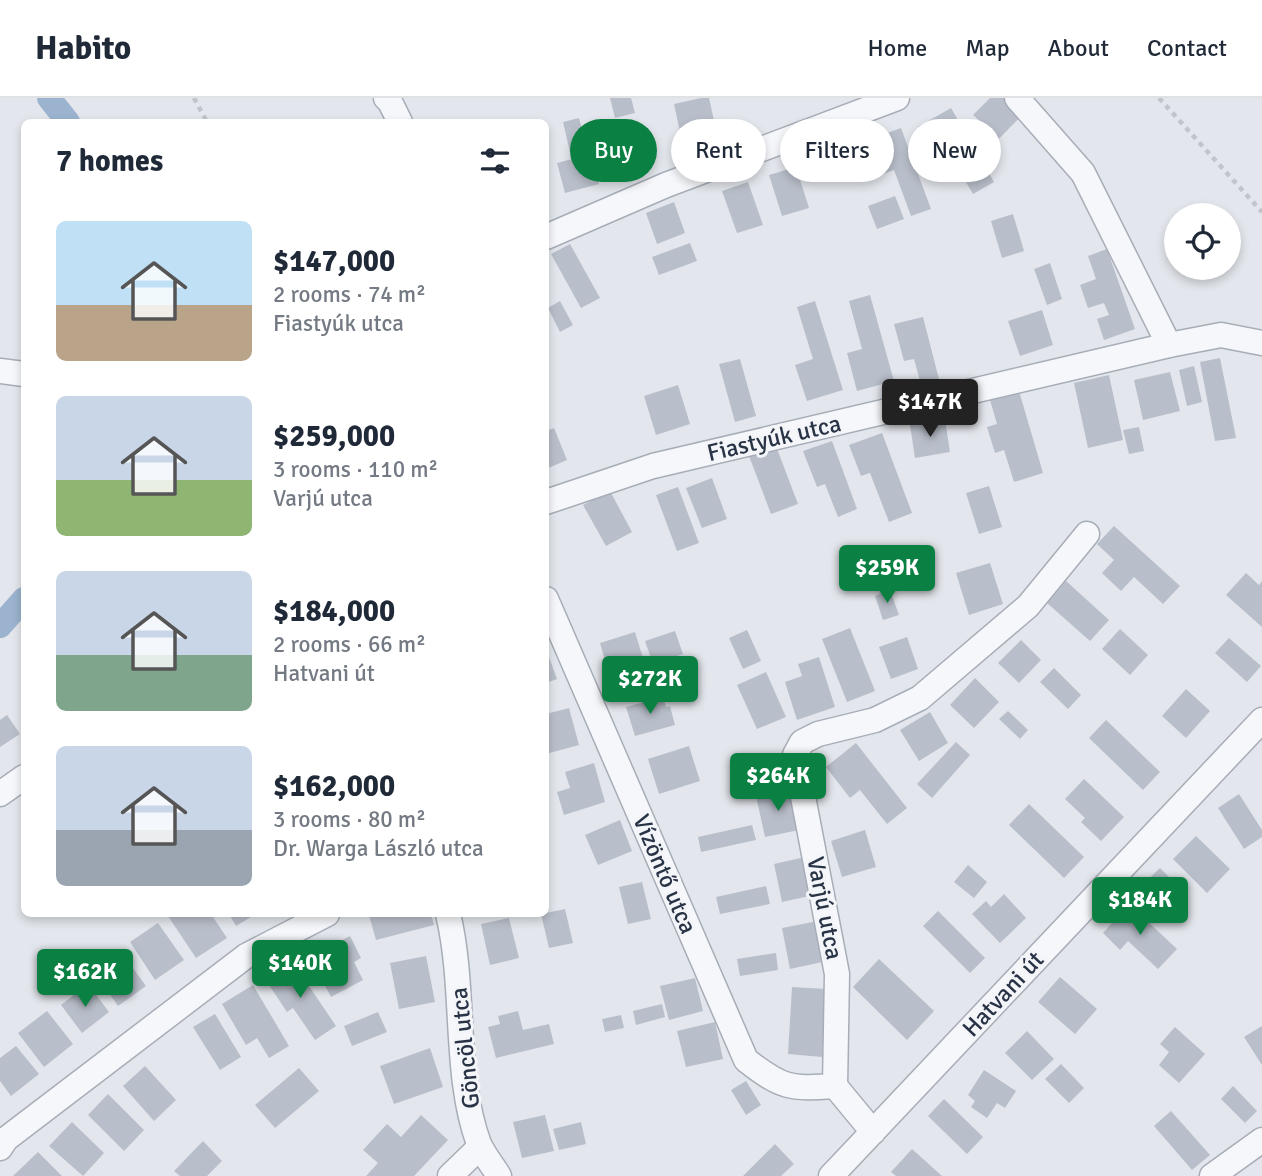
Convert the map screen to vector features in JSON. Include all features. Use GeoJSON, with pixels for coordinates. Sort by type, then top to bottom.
{"type":"FeatureCollection","features":[{"type":"Feature","properties":{"kind":"street"},"geometry":{"type":"LineString","coordinates":[[386,98],[398,119]]}},
{"type":"Feature","properties":{"kind":"street"},"geometry":{"type":"LineString","coordinates":[[549,236],[666,185],[897,98]]}},
{"type":"Feature","properties":{"kind":"street"},"geometry":{"type":"LineString","coordinates":[[1017,98],[1083,173],[1169,345]]}},
{"type":"Feature","properties":{"kind":"street","name":"Fiastyúk utca"},"geometry":{"type":"LineString","coordinates":[[549,501],[653,466],[1169,345],[1222,335],[1262,344]]}},
{"type":"Feature","properties":{"kind":"street"},"geometry":{"type":"LineString","coordinates":[[0,371],[21,374]]}},
{"type":"Feature","properties":{"kind":"street","name":"Varjú utca"},"geometry":{"type":"LineString","coordinates":[[835,1086],[837,974],[795,755],[802,742],[818,734],[876,720],[920,698],[1028,606],[1087,534]]}},
{"type":"Feature","properties":{"kind":"street","name":"Vízöntő utca"},"geometry":{"type":"LineString","coordinates":[[549,606],[746,1059],[770,1079],[797,1089],[835,1086]]}},
{"type":"Feature","properties":{"kind":"street","name":"Hatvani út"},"geometry":{"type":"LineString","coordinates":[[831,1176],[1262,720]]}},
{"type":"Feature","properties":{"kind":"street"},"geometry":{"type":"LineString","coordinates":[[0,794],[21,779]]}},
{"type":"Feature","properties":{"kind":"street"},"geometry":{"type":"LineString","coordinates":[[0,1148],[6,1139],[246,956],[321,917]]}},
{"type":"Feature","properties":{"kind":"street","name":"Göncöl utca"},"geometry":{"type":"LineString","coordinates":[[449,917],[455,943],[468,1108],[480,1147],[499,1176]]}},
{"type":"Feature","properties":{"kind":"street"},"geometry":{"type":"LineString","coordinates":[[835,1086],[873,1132]]}},
{"type":"Feature","properties":{"kind":"street"},"geometry":{"type":"LineString","coordinates":[[1212,1176],[1262,1140]]}},
{"type":"Feature","properties":{"kind":"street"},"geometry":{"type":"LineString","coordinates":[[450,1176],[480,1147]]}},
{"type":"Feature","properties":{"kind":"path"},"geometry":{"type":"LineString","coordinates":[[194,98],[205,119]]}},
{"type":"Feature","properties":{"kind":"path"},"geometry":{"type":"LineString","coordinates":[[1159,98],[1262,212]]}},
{"type":"Feature","properties":{"kind":"building"},"geometry":{"type":"Polygon","coordinates":[[[610,98],[631,98],[635,113],[615,118],[610,98]]]}},
{"type":"Feature","properties":{"kind":"building"},"geometry":{"type":"Polygon","coordinates":[[[709,98],[714,119],[677,119],[674,104],[709,98]]]}},
{"type":"Feature","properties":{"kind":"building"},"geometry":{"type":"Polygon","coordinates":[[[990,98],[1007,98],[1023,114],[1001,137],[1001,119],[978,119],[973,115],[990,98]]]}},
{"type":"Feature","properties":{"kind":"building"},"geometry":{"type":"Polygon","coordinates":[[[951,108],[957,119],[932,119],[951,108]]]}},
{"type":"Feature","properties":{"kind":"building"},"geometry":{"type":"Polygon","coordinates":[[[570,120],[570,152],[563,122],[570,120]]]}},
{"type":"Feature","properties":{"kind":"building"},"geometry":{"type":"Polygon","coordinates":[[[901,128],[908,147],[908,182],[921,182],[931,209],[911,216],[894,170],[894,130],[901,128]]]}},
{"type":"Feature","properties":{"kind":"building"},"geometry":{"type":"Polygon","coordinates":[[[570,160],[570,182],[599,184],[565,193],[557,163],[570,160]]]}},
{"type":"Feature","properties":{"kind":"building"},"geometry":{"type":"Polygon","coordinates":[[[780,172],[780,182],[801,182],[809,208],[782,216],[769,175],[780,172]]]}},
{"type":"Feature","properties":{"kind":"building"},"geometry":{"type":"Polygon","coordinates":[[[748,182],[763,225],[737,233],[722,191],[748,182]]]}},
{"type":"Feature","properties":{"kind":"building"},"geometry":{"type":"Polygon","coordinates":[[[966,182],[994,182],[973,194],[966,182]]]}},
{"type":"Feature","properties":{"kind":"building"},"geometry":{"type":"Polygon","coordinates":[[[895,196],[904,219],[877,229],[868,206],[895,196]]]}},
{"type":"Feature","properties":{"kind":"building"},"geometry":{"type":"Polygon","coordinates":[[[674,202],[685,233],[657,244],[646,213],[674,202]]]}},
{"type":"Feature","properties":{"kind":"building"},"geometry":{"type":"Polygon","coordinates":[[[1013,214],[1024,251],[1002,258],[991,221],[1013,214]]]}},
{"type":"Feature","properties":{"kind":"building"},"geometry":{"type":"Polygon","coordinates":[[[690,243],[697,261],[659,275],[652,257],[690,243]]]}},
{"type":"Feature","properties":{"kind":"building"},"geometry":{"type":"Polygon","coordinates":[[[570,244],[600,298],[581,308],[551,254],[570,244]]]}},
{"type":"Feature","properties":{"kind":"building"},"geometry":{"type":"Polygon","coordinates":[[[1107,249],[1135,329],[1104,340],[1097,319],[1109,315],[1104,303],[1088,308],[1080,285],[1096,279],[1088,256],[1107,249]]]}},
{"type":"Feature","properties":{"kind":"building"},"geometry":{"type":"Polygon","coordinates":[[[1050,263],[1062,299],[1047,305],[1034,269],[1050,263]]]}},
{"type":"Feature","properties":{"kind":"building"},"geometry":{"type":"Polygon","coordinates":[[[870,295],[894,381],[857,391],[847,353],[862,349],[849,301],[870,295]]]}},
{"type":"Feature","properties":{"kind":"building"},"geometry":{"type":"Polygon","coordinates":[[[560,301],[573,325],[560,332],[549,307],[560,301]]]}},
{"type":"Feature","properties":{"kind":"building"},"geometry":{"type":"Polygon","coordinates":[[[815,301],[843,390],[807,401],[795,365],[813,359],[797,307],[815,301]]]}},
{"type":"Feature","properties":{"kind":"building"},"geometry":{"type":"Polygon","coordinates":[[[1042,310],[1053,345],[1020,356],[1008,321],[1042,310]]]}},
{"type":"Feature","properties":{"kind":"building"},"geometry":{"type":"Polygon","coordinates":[[[923,317],[940,383],[922,388],[914,359],[904,361],[894,324],[923,317]]]}},
{"type":"Feature","properties":{"kind":"building"},"geometry":{"type":"Polygon","coordinates":[[[1220,358],[1236,438],[1215,441],[1200,362],[1220,358]]]}},
{"type":"Feature","properties":{"kind":"building"},"geometry":{"type":"Polygon","coordinates":[[[740,359],[756,416],[735,422],[719,364],[740,359]]]}},
{"type":"Feature","properties":{"kind":"building"},"geometry":{"type":"Polygon","coordinates":[[[1194,366],[1202,402],[1187,406],[1179,370],[1194,366]]]}},
{"type":"Feature","properties":{"kind":"building"},"geometry":{"type":"Polygon","coordinates":[[[1170,372],[1180,411],[1143,420],[1134,380],[1170,372]]]}},
{"type":"Feature","properties":{"kind":"building"},"geometry":{"type":"Polygon","coordinates":[[[1109,375],[1123,440],[1088,448],[1074,383],[1109,375]]]}},
{"type":"Feature","properties":{"kind":"building"},"geometry":{"type":"Polygon","coordinates":[[[678,385],[690,424],[656,435],[644,396],[678,385]]]}},
{"type":"Feature","properties":{"kind":"building"},"geometry":{"type":"Polygon","coordinates":[[[1019,391],[1043,473],[1014,482],[1004,450],[995,453],[987,427],[997,424],[990,400],[1019,391]]]}},
{"type":"Feature","properties":{"kind":"building"},"geometry":{"type":"Polygon","coordinates":[[[945,420],[950,452],[915,458],[910,425],[945,420]]]}},
{"type":"Feature","properties":{"kind":"building"},"geometry":{"type":"Polygon","coordinates":[[[1139,427],[1144,451],[1129,454],[1123,430],[1139,427]]]}},
{"type":"Feature","properties":{"kind":"building"},"geometry":{"type":"Polygon","coordinates":[[[554,428],[567,460],[549,468],[549,430],[554,428]]]}},
{"type":"Feature","properties":{"kind":"building"},"geometry":{"type":"Polygon","coordinates":[[[882,433],[912,513],[889,522],[870,473],[861,476],[849,445],[882,433]]]}},
{"type":"Feature","properties":{"kind":"building"},"geometry":{"type":"Polygon","coordinates":[[[832,441],[857,509],[838,517],[825,484],[817,487],[803,451],[832,441]]]}},
{"type":"Feature","properties":{"kind":"building"},"geometry":{"type":"Polygon","coordinates":[[[776,446],[798,504],[771,514],[749,456],[776,446]]]}},
{"type":"Feature","properties":{"kind":"building"},"geometry":{"type":"Polygon","coordinates":[[[712,478],[727,519],[702,528],[686,488],[712,478]]]}},
{"type":"Feature","properties":{"kind":"building"},"geometry":{"type":"Polygon","coordinates":[[[989,486],[1002,527],[979,534],[966,493],[989,486]]]}},
{"type":"Feature","properties":{"kind":"building"},"geometry":{"type":"Polygon","coordinates":[[[678,487],[699,543],[677,551],[656,495],[678,487]]]}},
{"type":"Feature","properties":{"kind":"building"},"geometry":{"type":"Polygon","coordinates":[[[610,491],[632,532],[606,546],[583,505],[610,491]]]}},
{"type":"Feature","properties":{"kind":"building"},"geometry":{"type":"Polygon","coordinates":[[[1114,526],[1180,586],[1163,604],[1134,577],[1121,591],[1102,573],[1114,560],[1097,544],[1114,526]]]}},
{"type":"Feature","properties":{"kind":"building"},"geometry":{"type":"Polygon","coordinates":[[[990,563],[1003,604],[969,615],[956,573],[990,563]]]}},
{"type":"Feature","properties":{"kind":"building"},"geometry":{"type":"Polygon","coordinates":[[[1246,573],[1259,585],[1262,581],[1262,627],[1226,595],[1246,573]]]}},
{"type":"Feature","properties":{"kind":"building"},"geometry":{"type":"Polygon","coordinates":[[[1066,581],[1109,620],[1090,641],[1047,603],[1066,581]]]}},
{"type":"Feature","properties":{"kind":"building"},"geometry":{"type":"Polygon","coordinates":[[[890,590],[899,615],[883,620],[875,596],[890,590]]]}},
{"type":"Feature","properties":{"kind":"building"},"geometry":{"type":"Polygon","coordinates":[[[850,628],[875,691],[847,702],[822,639],[850,628]]]}},
{"type":"Feature","properties":{"kind":"building"},"geometry":{"type":"Polygon","coordinates":[[[1120,629],[1148,655],[1130,675],[1102,649],[1120,629]]]}},
{"type":"Feature","properties":{"kind":"building"},"geometry":{"type":"Polygon","coordinates":[[[747,630],[761,661],[743,669],[729,638],[747,630]]]}},
{"type":"Feature","properties":{"kind":"building"},"geometry":{"type":"Polygon","coordinates":[[[675,631],[683,654],[653,664],[645,641],[675,631]]]}},
{"type":"Feature","properties":{"kind":"building"},"geometry":{"type":"Polygon","coordinates":[[[635,632],[646,668],[610,678],[600,643],[635,632]]]}},
{"type":"Feature","properties":{"kind":"building"},"geometry":{"type":"Polygon","coordinates":[[[907,637],[918,669],[891,679],[879,647],[907,637]]]}},
{"type":"Feature","properties":{"kind":"building"},"geometry":{"type":"Polygon","coordinates":[[[1229,638],[1261,666],[1247,682],[1215,653],[1229,638]]]}},
{"type":"Feature","properties":{"kind":"building"},"geometry":{"type":"Polygon","coordinates":[[[1021,640],[1041,660],[1019,683],[998,663],[1021,640]]]}},
{"type":"Feature","properties":{"kind":"building"},"geometry":{"type":"Polygon","coordinates":[[[549,657],[557,679],[549,682],[549,657]]]}},
{"type":"Feature","properties":{"kind":"building"},"geometry":{"type":"Polygon","coordinates":[[[819,657],[835,707],[797,720],[785,682],[802,676],[798,664],[819,657]]]}},
{"type":"Feature","properties":{"kind":"building"},"geometry":{"type":"Polygon","coordinates":[[[1054,668],[1081,695],[1068,709],[1040,682],[1054,668]]]}},
{"type":"Feature","properties":{"kind":"building"},"geometry":{"type":"Polygon","coordinates":[[[766,672],[786,717],[757,729],[737,685],[766,672]]]}},
{"type":"Feature","properties":{"kind":"building"},"geometry":{"type":"Polygon","coordinates":[[[975,678],[999,702],[974,728],[950,705],[975,678]]]}},
{"type":"Feature","properties":{"kind":"building"},"geometry":{"type":"Polygon","coordinates":[[[1186,689],[1210,711],[1186,738],[1162,716],[1186,689]]]}},
{"type":"Feature","properties":{"kind":"building"},"geometry":{"type":"Polygon","coordinates":[[[663,697],[666,707],[670,706],[675,725],[635,736],[626,707],[663,697]]]}},
{"type":"Feature","properties":{"kind":"building"},"geometry":{"type":"Polygon","coordinates":[[[569,708],[579,745],[549,753],[549,713],[569,708]]]}},
{"type":"Feature","properties":{"kind":"building"},"geometry":{"type":"Polygon","coordinates":[[[1008,711],[1028,730],[1020,739],[999,719],[1008,711]]]}},
{"type":"Feature","properties":{"kind":"building"},"geometry":{"type":"Polygon","coordinates":[[[930,712],[948,743],[919,761],[900,730],[930,712]]]}},
{"type":"Feature","properties":{"kind":"building"},"geometry":{"type":"Polygon","coordinates":[[[7,715],[20,734],[0,747],[0,720],[7,715]]]}},
{"type":"Feature","properties":{"kind":"building"},"geometry":{"type":"Polygon","coordinates":[[[1106,720],[1160,772],[1143,790],[1089,738],[1106,720]]]}},
{"type":"Feature","properties":{"kind":"building"},"geometry":{"type":"Polygon","coordinates":[[[956,742],[970,755],[932,798],[917,784],[956,742]]]}},
{"type":"Feature","properties":{"kind":"building"},"geometry":{"type":"Polygon","coordinates":[[[856,743],[907,808],[887,824],[860,790],[850,798],[826,767],[856,743]]]}},
{"type":"Feature","properties":{"kind":"building"},"geometry":{"type":"Polygon","coordinates":[[[689,746],[700,781],[659,794],[648,759],[689,746]]]}},
{"type":"Feature","properties":{"kind":"building"},"geometry":{"type":"Polygon","coordinates":[[[594,763],[605,802],[564,815],[557,792],[570,788],[565,772],[594,763]]]}},
{"type":"Feature","properties":{"kind":"building"},"geometry":{"type":"Polygon","coordinates":[[[1084,779],[1124,817],[1101,841],[1081,822],[1085,818],[1065,799],[1084,779]]]}},
{"type":"Feature","properties":{"kind":"building"},"geometry":{"type":"Polygon","coordinates":[[[790,789],[799,830],[765,837],[756,796],[790,789]]]}},
{"type":"Feature","properties":{"kind":"building"},"geometry":{"type":"Polygon","coordinates":[[[1239,794],[1262,830],[1262,837],[1244,849],[1218,808],[1239,794]]]}},
{"type":"Feature","properties":{"kind":"building"},"geometry":{"type":"Polygon","coordinates":[[[1029,804],[1084,857],[1064,878],[1009,825],[1029,804]]]}},
{"type":"Feature","properties":{"kind":"building"},"geometry":{"type":"Polygon","coordinates":[[[620,820],[632,851],[598,865],[585,835],[620,820]]]}},
{"type":"Feature","properties":{"kind":"building"},"geometry":{"type":"Polygon","coordinates":[[[752,825],[756,840],[701,852],[698,837],[752,825]]]}},
{"type":"Feature","properties":{"kind":"building"},"geometry":{"type":"Polygon","coordinates":[[[865,830],[876,867],[842,877],[831,841],[865,830]]]}},
{"type":"Feature","properties":{"kind":"building"},"geometry":{"type":"Polygon","coordinates":[[[1196,836],[1230,869],[1207,893],[1173,859],[1196,836]]]}},
{"type":"Feature","properties":{"kind":"building"},"geometry":{"type":"Polygon","coordinates":[[[805,857],[814,895],[782,902],[774,864],[805,857]]]}},
{"type":"Feature","properties":{"kind":"building"},"geometry":{"type":"Polygon","coordinates":[[[968,865],[987,882],[974,898],[954,882],[968,865]]]}},
{"type":"Feature","properties":{"kind":"building"},"geometry":{"type":"Polygon","coordinates":[[[1160,868],[1185,893],[1161,918],[1135,892],[1160,868]]]}},
{"type":"Feature","properties":{"kind":"building"},"geometry":{"type":"Polygon","coordinates":[[[642,882],[651,919],[628,924],[619,887],[642,882]]]}},
{"type":"Feature","properties":{"kind":"building"},"geometry":{"type":"Polygon","coordinates":[[[766,886],[770,904],[720,914],[716,897],[766,886]]]}},
{"type":"Feature","properties":{"kind":"building"},"geometry":{"type":"Polygon","coordinates":[[[1004,894],[1026,918],[1000,943],[972,914],[986,901],[991,907],[1004,894]]]}},
{"type":"Feature","properties":{"kind":"building"},"geometry":{"type":"Polygon","coordinates":[[[1129,904],[1177,949],[1158,969],[1128,941],[1120,950],[1103,933],[1129,904]]]}},
{"type":"Feature","properties":{"kind":"building"},"geometry":{"type":"Polygon","coordinates":[[[565,909],[573,943],[549,948],[542,917],[549,917],[549,912],[565,909]]]}},
{"type":"Feature","properties":{"kind":"building"},"geometry":{"type":"Polygon","coordinates":[[[938,911],[985,958],[970,973],[923,926],[938,911]]]}},
{"type":"Feature","properties":{"kind":"building"},"geometry":{"type":"Polygon","coordinates":[[[169,917],[213,917],[227,938],[196,958],[169,917]]]}},
{"type":"Feature","properties":{"kind":"building"},"geometry":{"type":"Polygon","coordinates":[[[231,917],[251,917],[236,926],[231,917]]]}},
{"type":"Feature","properties":{"kind":"building"},"geometry":{"type":"Polygon","coordinates":[[[370,917],[432,917],[434,925],[376,940],[370,917]]]}},
{"type":"Feature","properties":{"kind":"building"},"geometry":{"type":"Polygon","coordinates":[[[509,918],[519,958],[490,965],[481,924],[509,918]]]}},
{"type":"Feature","properties":{"kind":"building"},"geometry":{"type":"Polygon","coordinates":[[[818,921],[827,961],[790,969],[782,928],[818,921]]]}},
{"type":"Feature","properties":{"kind":"building"},"geometry":{"type":"Polygon","coordinates":[[[158,923],[184,960],[155,980],[130,942],[158,923]]]}},
{"type":"Feature","properties":{"kind":"building"},"geometry":{"type":"Polygon","coordinates":[[[350,936],[361,958],[354,962],[363,980],[331,997],[310,957],[350,936]]]}},
{"type":"Feature","properties":{"kind":"building"},"geometry":{"type":"Polygon","coordinates":[[[121,952],[146,986],[118,1006],[94,971],[121,952]]]}},
{"type":"Feature","properties":{"kind":"building"},"geometry":{"type":"Polygon","coordinates":[[[776,953],[778,970],[740,976],[737,959],[776,953]]]}},
{"type":"Feature","properties":{"kind":"building"},"geometry":{"type":"Polygon","coordinates":[[[426,956],[435,1002],[399,1009],[390,963],[426,956]]]}},
{"type":"Feature","properties":{"kind":"building"},"geometry":{"type":"Polygon","coordinates":[[[879,959],[934,1011],[907,1040],[853,987],[879,959]]]}},
{"type":"Feature","properties":{"kind":"building"},"geometry":{"type":"Polygon","coordinates":[[[292,961],[336,1026],[315,1040],[293,1008],[287,1012],[265,979],[292,961]]]}},
{"type":"Feature","properties":{"kind":"building"},"geometry":{"type":"Polygon","coordinates":[[[1060,977],[1097,1009],[1075,1034],[1038,1002],[1060,977]]]}},
{"type":"Feature","properties":{"kind":"building"},"geometry":{"type":"Polygon","coordinates":[[[695,978],[703,1011],[669,1020],[660,986],[695,978]]]}},
{"type":"Feature","properties":{"kind":"building"},"geometry":{"type":"Polygon","coordinates":[[[88,984],[109,1012],[82,1033],[61,1005],[88,984]]]}},
{"type":"Feature","properties":{"kind":"building"},"geometry":{"type":"Polygon","coordinates":[[[253,985],[289,1046],[269,1058],[257,1038],[246,1045],[222,1004],[253,985]]]}},
{"type":"Feature","properties":{"kind":"building"},"geometry":{"type":"Polygon","coordinates":[[[792,987],[826,989],[822,1057],[788,1054],[792,987]]]}},
{"type":"Feature","properties":{"kind":"building"},"geometry":{"type":"Polygon","coordinates":[[[662,1004],[665,1017],[636,1025],[633,1011],[662,1004]]]}},
{"type":"Feature","properties":{"kind":"building"},"geometry":{"type":"Polygon","coordinates":[[[47,1011],[73,1044],[44,1067],[18,1033],[47,1011]]]}},
{"type":"Feature","properties":{"kind":"building"},"geometry":{"type":"Polygon","coordinates":[[[518,1011],[523,1030],[549,1024],[554,1044],[496,1058],[488,1027],[500,1024],[498,1016],[518,1011]]]}},
{"type":"Feature","properties":{"kind":"building"},"geometry":{"type":"Polygon","coordinates":[[[378,1012],[387,1032],[352,1046],[344,1026],[378,1012]]]}},
{"type":"Feature","properties":{"kind":"building"},"geometry":{"type":"Polygon","coordinates":[[[215,1014],[241,1057],[220,1070],[193,1027],[215,1014]]]}},
{"type":"Feature","properties":{"kind":"building"},"geometry":{"type":"Polygon","coordinates":[[[621,1015],[624,1028],[605,1032],[602,1019],[621,1015]]]}},
{"type":"Feature","properties":{"kind":"building"},"geometry":{"type":"Polygon","coordinates":[[[715,1022],[723,1059],[686,1067],[677,1031],[715,1022]]]}},
{"type":"Feature","properties":{"kind":"building"},"geometry":{"type":"Polygon","coordinates":[[[1262,1026],[1262,1065],[1244,1037],[1262,1026]]]}},
{"type":"Feature","properties":{"kind":"building"},"geometry":{"type":"Polygon","coordinates":[[[1175,1027],[1205,1054],[1179,1083],[1159,1065],[1169,1052],[1160,1044],[1175,1027]]]}},
{"type":"Feature","properties":{"kind":"building"},"geometry":{"type":"Polygon","coordinates":[[[1027,1031],[1054,1059],[1032,1080],[1005,1053],[1027,1031]]]}},
{"type":"Feature","properties":{"kind":"building"},"geometry":{"type":"Polygon","coordinates":[[[16,1046],[39,1074],[11,1096],[0,1081],[0,1058],[16,1046]]]}},
{"type":"Feature","properties":{"kind":"building"},"geometry":{"type":"Polygon","coordinates":[[[430,1048],[443,1087],[394,1104],[380,1066],[430,1048]]]}},
{"type":"Feature","properties":{"kind":"building"},"geometry":{"type":"Polygon","coordinates":[[[1061,1064],[1084,1088],[1069,1103],[1045,1079],[1061,1064]]]}},
{"type":"Feature","properties":{"kind":"building"},"geometry":{"type":"Polygon","coordinates":[[[145,1066],[176,1100],[154,1121],[123,1086],[145,1066]]]}},
{"type":"Feature","properties":{"kind":"building"},"geometry":{"type":"Polygon","coordinates":[[[299,1068],[319,1091],[275,1128],[255,1105],[299,1068]]]}},
{"type":"Feature","properties":{"kind":"building"},"geometry":{"type":"Polygon","coordinates":[[[984,1070],[1016,1091],[1005,1108],[997,1103],[987,1118],[971,1107],[975,1101],[968,1095],[984,1070]]]}},
{"type":"Feature","properties":{"kind":"building"},"geometry":{"type":"Polygon","coordinates":[[[746,1081],[761,1105],[746,1115],[731,1090],[746,1081]]]}},
{"type":"Feature","properties":{"kind":"building"},"geometry":{"type":"Polygon","coordinates":[[[1233,1086],[1257,1111],[1245,1123],[1221,1099],[1233,1086]]]}},
{"type":"Feature","properties":{"kind":"building"},"geometry":{"type":"Polygon","coordinates":[[[108,1094],[144,1130],[124,1151],[88,1115],[108,1094]]]}},
{"type":"Feature","properties":{"kind":"building"},"geometry":{"type":"Polygon","coordinates":[[[944,1099],[983,1137],[967,1154],[928,1116],[944,1099]]]}},
{"type":"Feature","properties":{"kind":"building"},"geometry":{"type":"Polygon","coordinates":[[[1171,1111],[1210,1155],[1192,1170],[1154,1126],[1171,1111]]]}},
{"type":"Feature","properties":{"kind":"building"},"geometry":{"type":"Polygon","coordinates":[[[421,1115],[448,1140],[414,1176],[366,1176],[378,1163],[363,1150],[387,1124],[401,1137],[421,1115]]]}},
{"type":"Feature","properties":{"kind":"building"},"geometry":{"type":"Polygon","coordinates":[[[545,1115],[554,1151],[522,1158],[513,1122],[545,1115]]]}},
{"type":"Feature","properties":{"kind":"building"},"geometry":{"type":"Polygon","coordinates":[[[72,1122],[104,1153],[83,1176],[49,1146],[72,1122]]]}},
{"type":"Feature","properties":{"kind":"building"},"geometry":{"type":"Polygon","coordinates":[[[581,1122],[586,1144],[559,1150],[553,1129],[581,1122]]]}},
{"type":"Feature","properties":{"kind":"building"},"geometry":{"type":"Polygon","coordinates":[[[203,1141],[222,1161],[207,1176],[180,1176],[174,1171],[203,1141]]]}},
{"type":"Feature","properties":{"kind":"building"},"geometry":{"type":"Polygon","coordinates":[[[775,1144],[794,1164],[781,1176],[743,1176],[775,1144]]]}},
{"type":"Feature","properties":{"kind":"building"},"geometry":{"type":"Polygon","coordinates":[[[912,1149],[942,1176],[896,1176],[891,1172],[912,1149]]]}},
{"type":"Feature","properties":{"kind":"building"},"geometry":{"type":"Polygon","coordinates":[[[38,1152],[62,1176],[13,1176],[38,1152]]]}},
{"type":"Feature","properties":{"kind":"waterway"},"geometry":{"type":"LineString","coordinates":[[49,98],[66,119]]}},
{"type":"Feature","properties":{"kind":"waterway"},"geometry":{"type":"LineString","coordinates":[[0,626],[21,602]]}}]}
